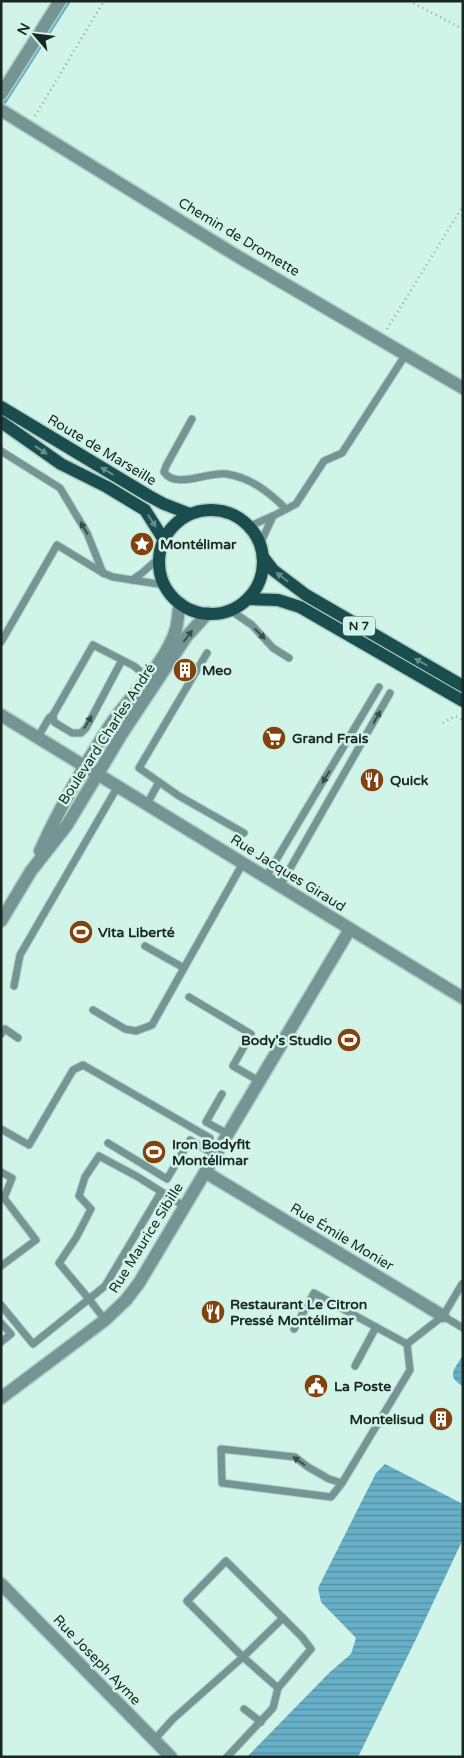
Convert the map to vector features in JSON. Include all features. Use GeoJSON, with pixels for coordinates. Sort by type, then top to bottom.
{"type":"FeatureCollection","features":[{"type":"Feature","properties":{"kind":"main road","name":"Route de Marseille"},"geometry":{"type":"LineString","coordinates":[[1,407],[149,496],[190,514]]}},
{"type":"Feature","properties":{"kind":"main road","name":"Route de Marseille"},"geometry":{"type":"LineString","coordinates":[[1,422],[61,464],[108,487],[145,510],[164,540]]}},
{"type":"Feature","properties":{"kind":"main road"},"geometry":{"type":"LineString","coordinates":[[222,510],[242,519],[250,526],[262,551],[262,572],[257,586],[248,599],[230,610],[208,614],[188,608],[171,595],[165,585],[160,567],[160,558],[164,540],[179,521],[190,514],[200,511],[222,510]]}},
{"type":"Feature","properties":{"kind":"main road","name":"N 7"},"geometry":{"type":"LineString","coordinates":[[262,551],[273,570],[306,595],[463,686]]}},
{"type":"Feature","properties":{"kind":"main road","name":"N 7"},"geometry":{"type":"LineString","coordinates":[[248,599],[278,600],[300,607],[463,701]]}},
{"type":"Feature","properties":{"kind":"street"},"geometry":{"type":"LineString","coordinates":[[1,94],[60,1]]}},
{"type":"Feature","properties":{"kind":"street","name":"Chemin de Dromette"},"geometry":{"type":"LineString","coordinates":[[1,110],[237,256],[463,388]]}},
{"type":"Feature","properties":{"kind":"street","name":"Boulevard Charles André"},"geometry":{"type":"LineString","coordinates":[[31,871],[67,825],[107,730],[170,643],[176,629],[180,603]]}},
{"type":"Feature","properties":{"kind":"street","name":"Boulevard Charles André"},"geometry":{"type":"LineString","coordinates":[[1,921],[31,871],[54,820],[186,637],[208,614]]}},
{"type":"Feature","properties":{"kind":"street","name":"Rue Jacques Giraud"},"geometry":{"type":"LineString","coordinates":[[1,716],[463,998]]}},
{"type":"Feature","properties":{"kind":"street","name":"Rue Maurice Sibille"},"geometry":{"type":"LineString","coordinates":[[1,1398],[105,1320],[119,1308],[139,1283],[350,928]]}},
{"type":"Feature","properties":{"kind":"street","name":"Rue Émile Monier"},"geometry":{"type":"LineString","coordinates":[[205,1172],[443,1316]]}},
{"type":"Feature","properties":{"kind":"street","name":"Rue Joseph Ayme"},"geometry":{"type":"LineString","coordinates":[[1,1584],[172,1757]]}},
{"type":"Feature","properties":{"kind":"lane"},"geometry":{"type":"LineString","coordinates":[[250,526],[296,504],[324,461],[342,453],[406,354]]}},
{"type":"Feature","properties":{"kind":"lane"},"geometry":{"type":"LineString","coordinates":[[192,419],[166,466],[164,472],[167,476],[175,480],[202,475],[225,474],[248,481],[271,494],[286,509]]}},
{"type":"Feature","properties":{"kind":"lane"},"geometry":{"type":"LineString","coordinates":[[1,451],[60,488],[88,533],[103,573]]}},
{"type":"Feature","properties":{"kind":"lane"},"geometry":{"type":"LineString","coordinates":[[262,551],[273,516]]}},
{"type":"Feature","properties":{"kind":"lane"},"geometry":{"type":"LineString","coordinates":[[1,642],[57,545],[113,577],[165,585]]}},
{"type":"Feature","properties":{"kind":"lane"},"geometry":{"type":"LineString","coordinates":[[132,580],[160,558]]}},
{"type":"Feature","properties":{"kind":"lane"},"geometry":{"type":"LineString","coordinates":[[230,610],[252,625],[273,648],[289,658]]}},
{"type":"Feature","properties":{"kind":"lane"},"geometry":{"type":"LineString","coordinates":[[38,737],[48,718],[53,716],[93,645],[134,666],[147,677]]}},
{"type":"Feature","properties":{"kind":"lane"},"geometry":{"type":"LineString","coordinates":[[207,653],[140,768],[179,796],[244,833]]}},
{"type":"Feature","properties":{"kind":"lane"},"geometry":{"type":"LineString","coordinates":[[53,716],[54,722],[72,733],[81,732],[86,728],[122,660]]}},
{"type":"Feature","properties":{"kind":"lane"},"geometry":{"type":"LineString","coordinates":[[266,877],[379,687]]}},
{"type":"Feature","properties":{"kind":"lane"},"geometry":{"type":"LineString","coordinates":[[280,886],[390,693]]}},
{"type":"Feature","properties":{"kind":"lane"},"geometry":{"type":"LineString","coordinates":[[147,804],[160,782]]}},
{"type":"Feature","properties":{"kind":"lane"},"geometry":{"type":"LineString","coordinates":[[14,986],[20,955],[118,786]]}},
{"type":"Feature","properties":{"kind":"lane"},"geometry":{"type":"LineString","coordinates":[[93,1010],[125,1029],[136,1031],[152,1025],[243,863]]}},
{"type":"Feature","properties":{"kind":"lane"},"geometry":{"type":"LineString","coordinates":[[145,946],[184,968]]}},
{"type":"Feature","properties":{"kind":"lane"},"geometry":{"type":"LineString","coordinates":[[189,997],[251,1034],[233,1066],[259,1081]]}},
{"type":"Feature","properties":{"kind":"lane"},"geometry":{"type":"LineString","coordinates":[[1,1034],[4,1029],[18,1038]]}},
{"type":"Feature","properties":{"kind":"lane"},"geometry":{"type":"LineString","coordinates":[[1,1129],[29,1145],[74,1070],[83,1065],[210,1138]]}},
{"type":"Feature","properties":{"kind":"lane"},"geometry":{"type":"LineString","coordinates":[[222,1094],[206,1122],[228,1134]]}},
{"type":"Feature","properties":{"kind":"lane"},"geometry":{"type":"LineString","coordinates":[[108,1143],[167,1179],[190,1140],[215,1155]]}},
{"type":"Feature","properties":{"kind":"lane"},"geometry":{"type":"LineString","coordinates":[[105,1320],[59,1263],[76,1238],[91,1210],[79,1196],[85,1176],[99,1156],[138,1177],[184,1206]]}},
{"type":"Feature","properties":{"kind":"lane"},"geometry":{"type":"LineString","coordinates":[[1,1172],[12,1178],[4,1198],[36,1240],[1,1266]]}},
{"type":"Feature","properties":{"kind":"lane"},"geometry":{"type":"LineString","coordinates":[[1,1305],[33,1344],[104,1286],[161,1192]]}},
{"type":"Feature","properties":{"kind":"lane"},"geometry":{"type":"LineString","coordinates":[[407,1344],[443,1316],[462,1284]]}},
{"type":"Feature","properties":{"kind":"lane"},"geometry":{"type":"LineString","coordinates":[[294,1329],[314,1293],[407,1344]]}},
{"type":"Feature","properties":{"kind":"lane","name":"Rue Émile Monier"},"geometry":{"type":"LineString","coordinates":[[443,1316],[463,1328]]}},
{"type":"Feature","properties":{"kind":"lane"},"geometry":{"type":"LineString","coordinates":[[1,1323],[11,1334],[1,1342]]}},
{"type":"Feature","properties":{"kind":"lane"},"geometry":{"type":"LineString","coordinates":[[355,1366],[376,1327]]}},
{"type":"Feature","properties":{"kind":"lane"},"geometry":{"type":"LineString","coordinates":[[342,1483],[329,1479],[295,1457],[221,1449],[222,1484],[331,1497],[342,1483],[410,1370],[407,1344]]}},
{"type":"Feature","properties":{"kind":"lane"},"geometry":{"type":"LineString","coordinates":[[227,1757],[273,1708],[278,1688],[311,1649],[302,1637],[226,1562],[187,1600],[243,1657],[278,1688]]}},
{"type":"Feature","properties":{"kind":"lane"},"geometry":{"type":"LineString","coordinates":[[154,1740],[173,1719],[243,1657],[283,1618]]}},
{"type":"Feature","properties":{"kind":"lane"},"geometry":{"type":"LineString","coordinates":[[244,1709],[261,1722]]}},
{"type":"Feature","properties":{"kind":"path"},"geometry":{"type":"LineString","coordinates":[[29,126],[104,1]]}},
{"type":"Feature","properties":{"kind":"path"},"geometry":{"type":"LineString","coordinates":[[409,1],[463,29]]}},
{"type":"Feature","properties":{"kind":"path"},"geometry":{"type":"LineString","coordinates":[[381,339],[463,206]]}},
{"type":"Feature","properties":{"kind":"path"},"geometry":{"type":"LineString","coordinates":[[443,723],[455,716],[463,720]]}},
{"type":"Feature","properties":{"kind":"water"},"geometry":{"type":"Polygon","coordinates":[[[463,1355],[463,1386],[454,1379],[453,1372],[463,1355]]]}},
{"type":"Feature","properties":{"kind":"water"},"geometry":{"type":"Polygon","coordinates":[[[385,1464],[463,1504],[463,1539],[416,1639],[358,1757],[247,1757],[330,1672],[351,1654],[356,1638],[321,1602],[318,1588],[376,1473],[385,1464]]]}},
{"type":"Feature","properties":{"kind":"waterway"},"geometry":{"type":"LineString","coordinates":[[4,103],[69,1]]}},
{"type":"Feature","properties":{"kind":"place","name":"Montélimar"},"geometry":{"type":"Point","coordinates":[142,544]}},
{"type":"Feature","properties":{"kind":"place","name":"Meo"},"geometry":{"type":"Point","coordinates":[185,670]}},
{"type":"Feature","properties":{"kind":"place","name":"Grand Frais"},"geometry":{"type":"Point","coordinates":[274,738]}},
{"type":"Feature","properties":{"kind":"place","name":"Quick"},"geometry":{"type":"Point","coordinates":[372,780]}},
{"type":"Feature","properties":{"kind":"place","name":"Vita Liberté"},"geometry":{"type":"Point","coordinates":[81,932]}},
{"type":"Feature","properties":{"kind":"place","name":"Body's Studio"},"geometry":{"type":"Point","coordinates":[349,1040]}},
{"type":"Feature","properties":{"kind":"place","name":"Iron Bodyfit Montélimar"},"geometry":{"type":"Point","coordinates":[154,1152]}},
{"type":"Feature","properties":{"kind":"place","name":"Restaurant Le Citron Pressé Montélimar"},"geometry":{"type":"Point","coordinates":[213,1312]}},
{"type":"Feature","properties":{"kind":"place","name":"La Poste"},"geometry":{"type":"Point","coordinates":[316,1386]}},
{"type":"Feature","properties":{"kind":"place","name":"Montelisud"},"geometry":{"type":"Point","coordinates":[441,1419]}}]}
